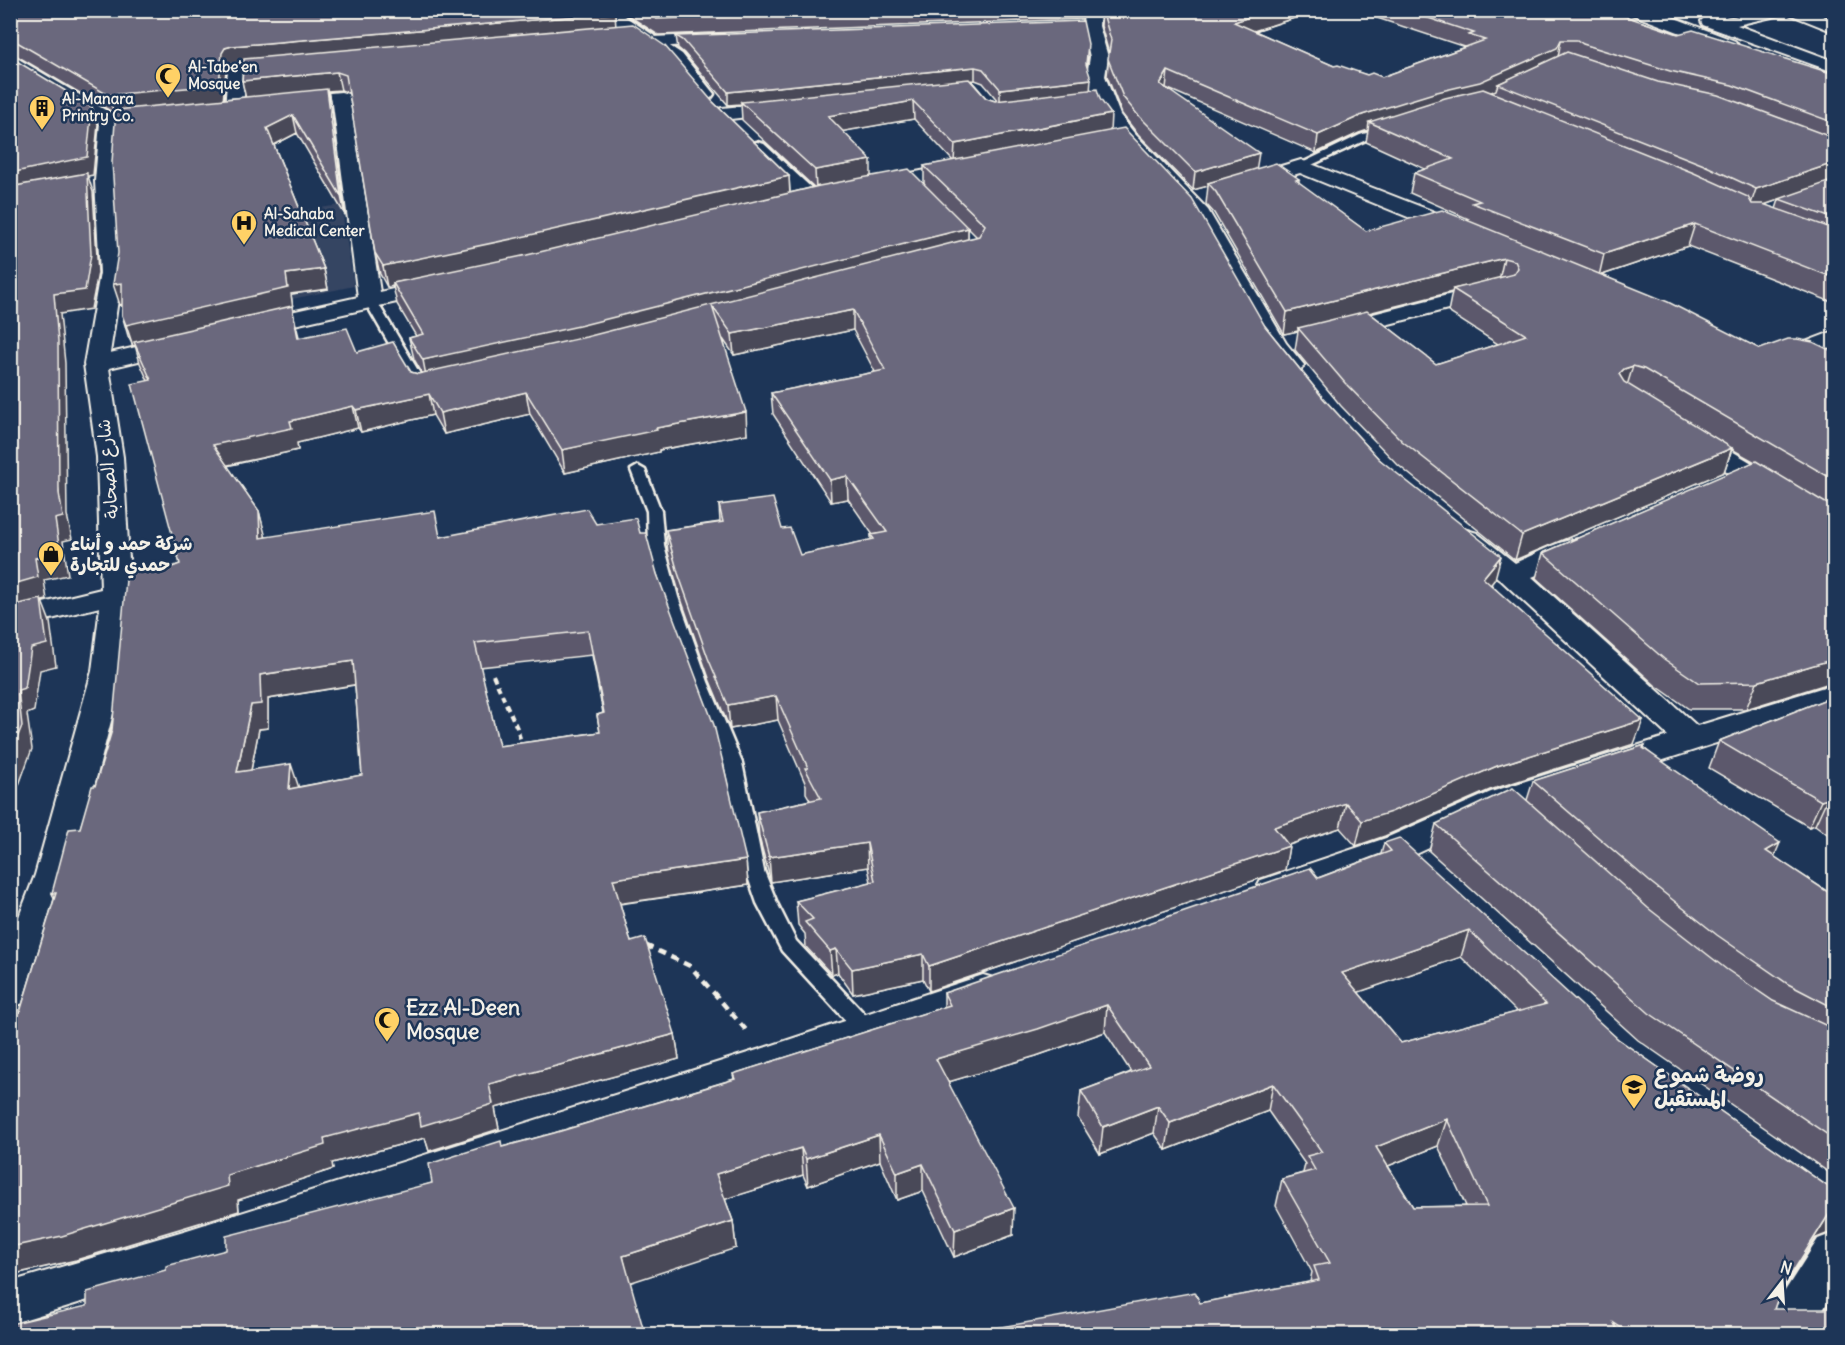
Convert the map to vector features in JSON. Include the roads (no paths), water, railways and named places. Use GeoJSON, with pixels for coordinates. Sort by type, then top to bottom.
{"type":"FeatureCollection","features":[{"type":"Feature","properties":{"kind":"street"},"geometry":{"type":"LineString","coordinates":[[602,10],[675,58],[722,114],[810,199]]}},
{"type":"Feature","properties":{"kind":"street"},"geometry":{"type":"LineString","coordinates":[[1637,10],[1831,75]]}},
{"type":"Feature","properties":{"kind":"street"},"geometry":{"type":"LineString","coordinates":[[1682,10],[1831,75]]}},
{"type":"Feature","properties":{"kind":"street"},"geometry":{"type":"LineString","coordinates":[[1700,10],[1730,22],[1779,10]]}},
{"type":"Feature","properties":{"kind":"street"},"geometry":{"type":"LineString","coordinates":[[1795,10],[1834,27]]}},
{"type":"Feature","properties":{"kind":"street"},"geometry":{"type":"LineString","coordinates":[[1084,21],[1099,57],[1094,99],[1127,137],[1202,214],[1299,340],[1303,380]]}},
{"type":"Feature","properties":{"kind":"street"},"geometry":{"type":"LineString","coordinates":[[612,36],[737,38]]}},
{"type":"Feature","properties":{"kind":"street"},"geometry":{"type":"LineString","coordinates":[[234,109],[237,70],[308,63]]}},
{"type":"Feature","properties":{"kind":"street","name":"شارع الصحابة"},"geometry":{"type":"LineString","coordinates":[[10,992],[53,875],[108,671],[116,594],[110,457],[96,364],[111,273],[93,183],[121,120],[14,64]]}},
{"type":"Feature","properties":{"kind":"street"},"geometry":{"type":"LineString","coordinates":[[211,111],[341,98],[370,300]]}},
{"type":"Feature","properties":{"kind":"street"},"geometry":{"type":"LineString","coordinates":[[722,114],[803,106]]}},
{"type":"Feature","properties":{"kind":"street"},"geometry":{"type":"LineString","coordinates":[[1104,142],[1127,137]]}},
{"type":"Feature","properties":{"kind":"street"},"geometry":{"type":"LineString","coordinates":[[855,190],[914,183],[988,164]]}},
{"type":"Feature","properties":{"kind":"street"},"geometry":{"type":"LineString","coordinates":[[1190,200],[1301,166],[1486,241]]}},
{"type":"Feature","properties":{"kind":"street"},"geometry":{"type":"LineString","coordinates":[[785,205],[832,195]]}},
{"type":"Feature","properties":{"kind":"street"},"geometry":{"type":"LineString","coordinates":[[233,332],[461,281]]}},
{"type":"Feature","properties":{"kind":"street"},"geometry":{"type":"LineString","coordinates":[[1299,340],[1500,289]]}},
{"type":"Feature","properties":{"kind":"street"},"geometry":{"type":"LineString","coordinates":[[1756,354],[1801,352],[1834,338]]}},
{"type":"Feature","properties":{"kind":"street"},"geometry":{"type":"LineString","coordinates":[[96,364],[198,340]]}},
{"type":"Feature","properties":{"kind":"street"},"geometry":{"type":"LineString","coordinates":[[1801,352],[1826,365]]}},
{"type":"Feature","properties":{"kind":"street"},"geometry":{"type":"LineString","coordinates":[[1668,423],[1834,524]]}},
{"type":"Feature","properties":{"kind":"street"},"geometry":{"type":"LineString","coordinates":[[1716,487],[1749,473]]}},
{"type":"Feature","properties":{"kind":"street"},"geometry":{"type":"LineString","coordinates":[[1449,524],[1512,575],[1692,740]]}},
{"type":"Feature","properties":{"kind":"street"},"geometry":{"type":"LineString","coordinates":[[1512,575],[1609,533]]}},
{"type":"Feature","properties":{"kind":"street"},"geometry":{"type":"LineString","coordinates":[[10,620],[116,594]]}},
{"type":"Feature","properties":{"kind":"street"},"geometry":{"type":"LineString","coordinates":[[1239,901],[1412,858],[1512,808],[1692,740],[1834,694]]}},
{"type":"Feature","properties":{"kind":"street"},"geometry":{"type":"LineString","coordinates":[[10,1303],[188,1250],[774,1061],[1014,979]]}},
{"type":"Feature","properties":{"kind":"street"},"geometry":{"type":"LineString","coordinates":[[1783,1335],[1834,1253]]}},
{"type":"Feature","properties":{"kind":"lane"},"geometry":{"type":"LineString","coordinates":[[1301,166],[1364,137],[1396,127]]}},
{"type":"Feature","properties":{"kind":"lane"},"geometry":{"type":"LineString","coordinates":[[370,300],[422,389],[433,386]]}},
{"type":"Feature","properties":{"kind":"lane"},"geometry":{"type":"LineString","coordinates":[[638,470],[654,511],[656,545],[670,597],[700,682],[733,763],[755,871],[768,903],[789,946],[867,1030]]}},
{"type":"Feature","properties":{"kind":"place","name":"Al-Tabe'en Mosque"},"geometry":{"type":"Point","coordinates":[168,99]}},
{"type":"Feature","properties":{"kind":"place","name":"Al-Manara Printry Co."},"geometry":{"type":"Point","coordinates":[42,131]}},
{"type":"Feature","properties":{"kind":"place","name":"Al-Sahaba Medical Center"},"geometry":{"type":"Point","coordinates":[244,246]}},
{"type":"Feature","properties":{"kind":"place","name":"شركة حمد و أبناء حمدي للتجارة"},"geometry":{"type":"Point","coordinates":[51,577]}},
{"type":"Feature","properties":{"kind":"place","name":"Ezz Al-Deen Mosque"},"geometry":{"type":"Point","coordinates":[387,1043]}},
{"type":"Feature","properties":{"kind":"place","name":"روضة شموع المستقبل"},"geometry":{"type":"Point","coordinates":[1634,1110]}}]}
